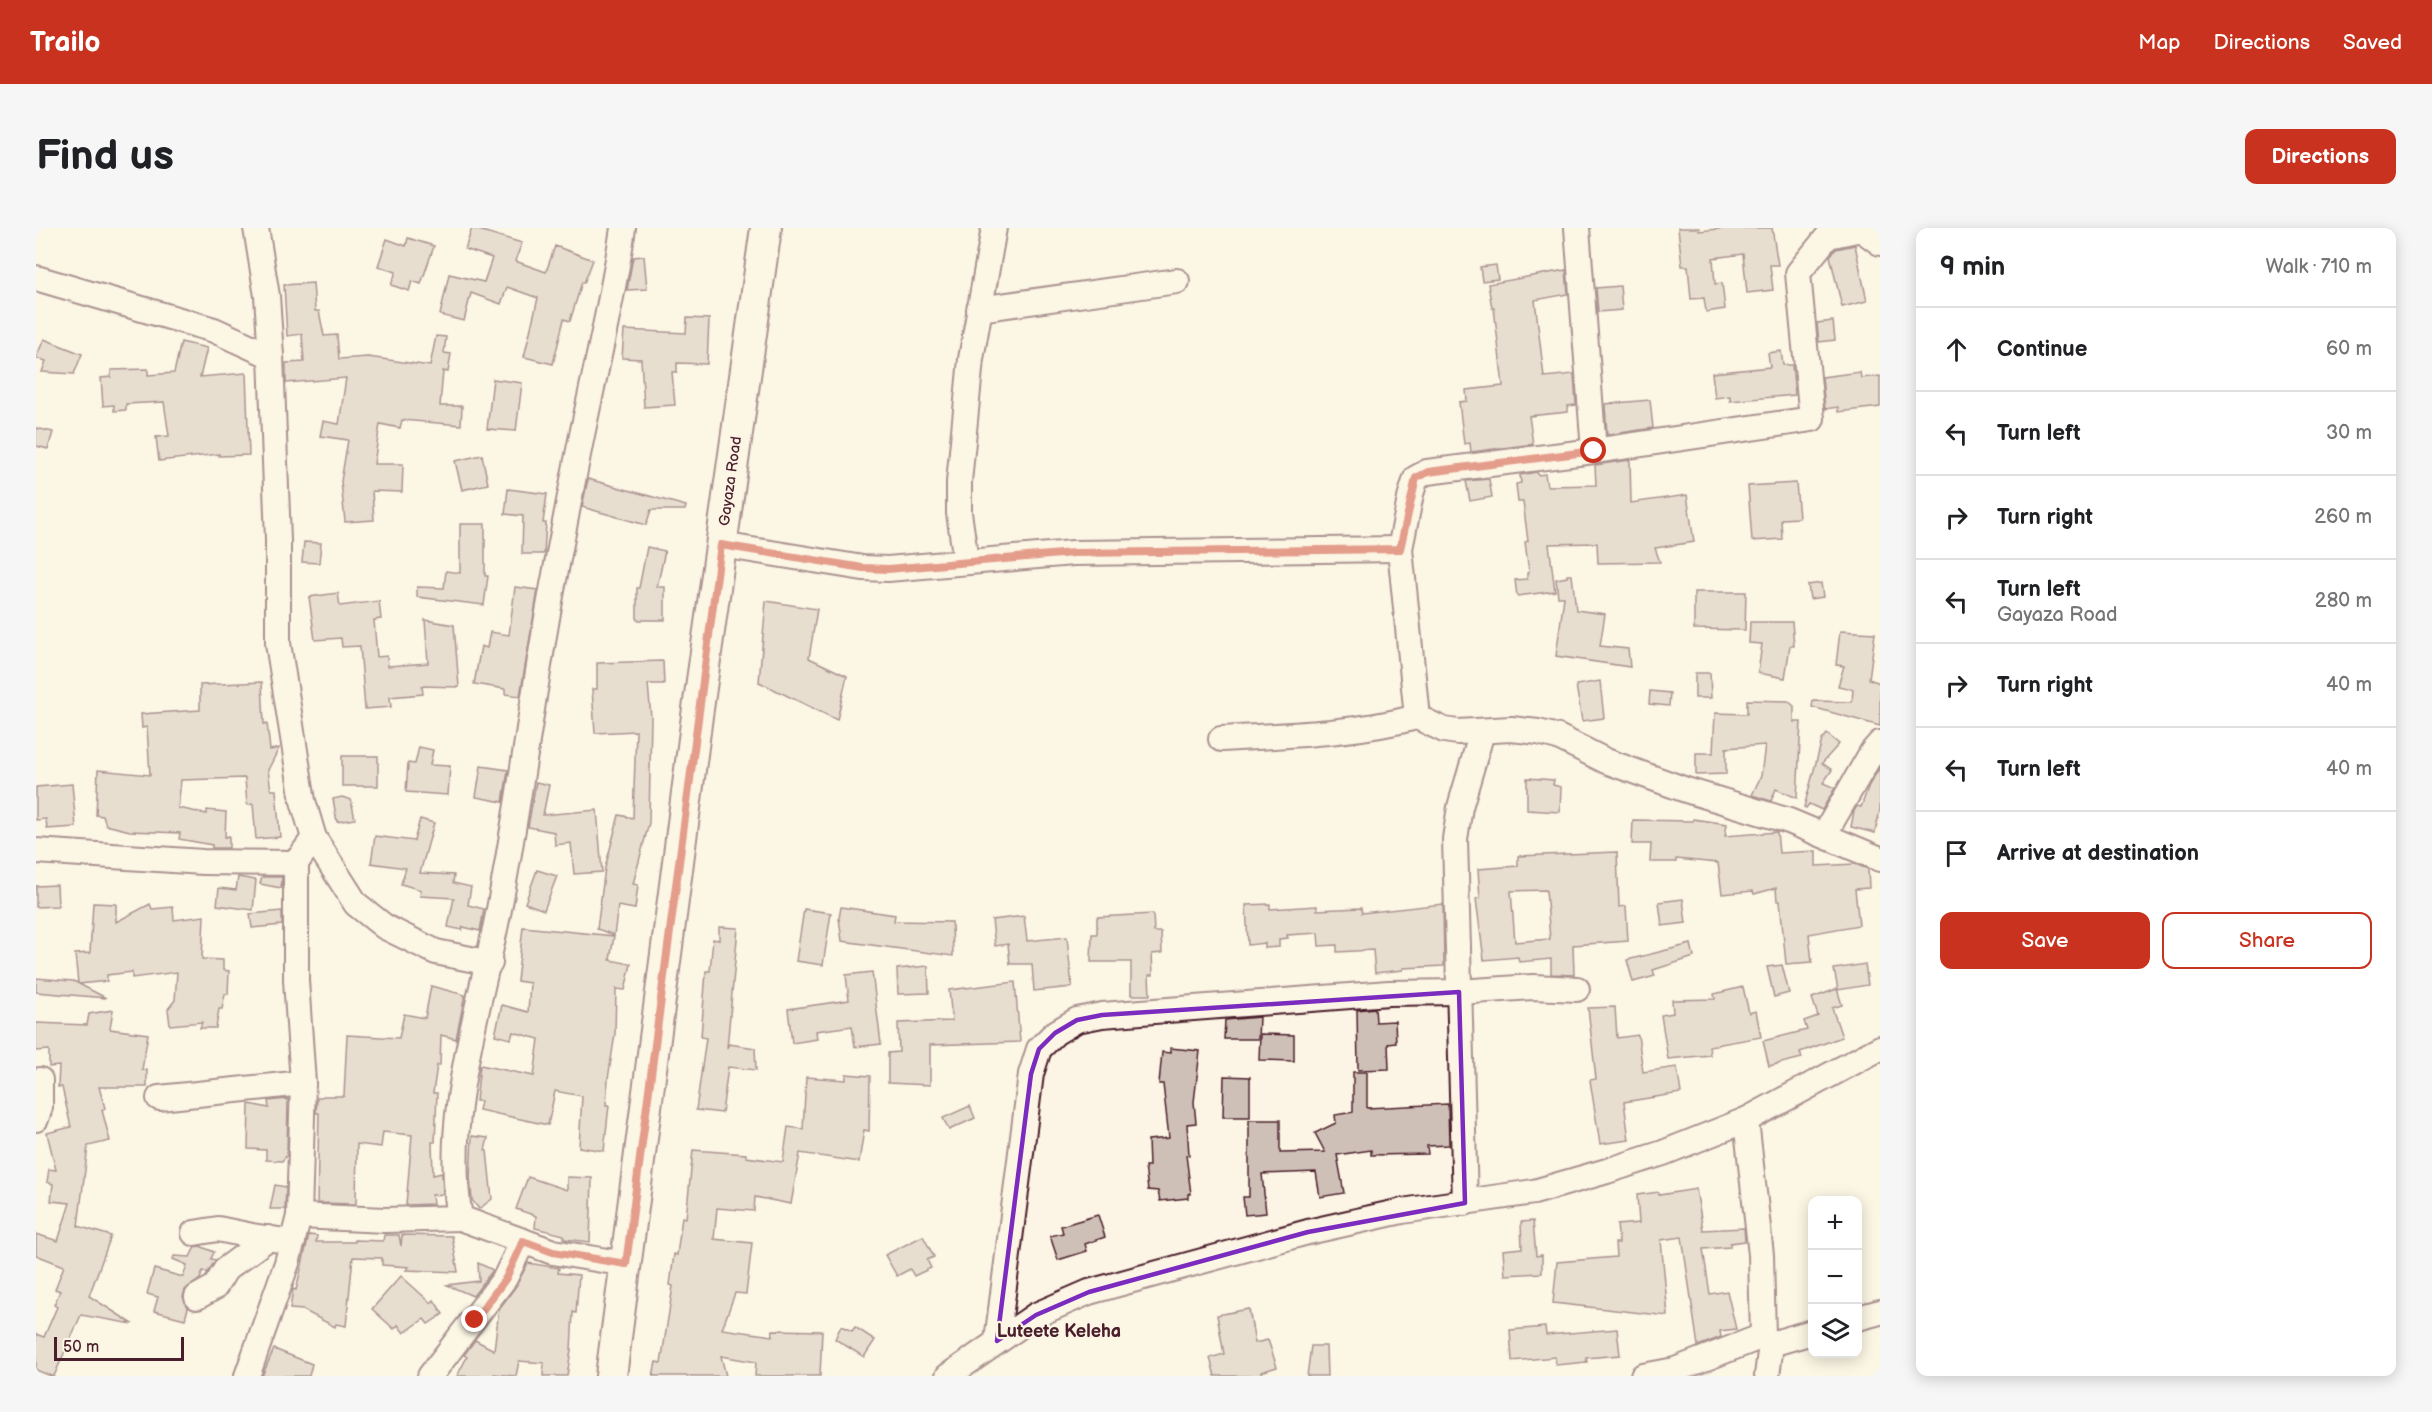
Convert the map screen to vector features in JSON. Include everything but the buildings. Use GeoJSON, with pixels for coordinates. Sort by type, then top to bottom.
{"type":"FeatureCollection","features":[{"type":"Feature","properties":{"kind":"main road","name":"Gayaza Road"},"geometry":{"type":"LineString","coordinates":[[611,1376],[721,545],[766,228]]}},
{"type":"Feature","properties":{"kind":"street"},"geometry":{"type":"LineString","coordinates":[[256,228],[267,296],[271,356],[278,540],[278,643],[303,801],[314,838],[356,904],[385,927],[436,951],[489,963]]}},
{"type":"Feature","properties":{"kind":"street"},"geometry":{"type":"LineString","coordinates":[[460,1218],[455,1191],[457,1112],[489,963],[548,615],[586,417],[607,327],[623,228]]}},
{"type":"Feature","properties":{"kind":"street"},"geometry":{"type":"LineString","coordinates":[[966,561],[959,513],[959,482],[971,360],[994,228]]}},
{"type":"Feature","properties":{"kind":"street"},"geometry":{"type":"LineString","coordinates":[[1577,228],[1594,451]]}},
{"type":"Feature","properties":{"kind":"street"},"geometry":{"type":"LineString","coordinates":[[1417,717],[1400,549],[1416,478],[1428,472],[1594,451],[1812,419],[1798,273],[1828,236],[1861,229],[1880,243]]}},
{"type":"Feature","properties":{"kind":"street"},"geometry":{"type":"LineString","coordinates":[[36,278],[214,330],[271,356]]}},
{"type":"Feature","properties":{"kind":"street"},"geometry":{"type":"LineString","coordinates":[[979,309],[1177,281]]}},
{"type":"Feature","properties":{"kind":"street"},"geometry":{"type":"LineString","coordinates":[[721,545],[863,568],[888,569],[1073,553],[1400,549]]}},
{"type":"Feature","properties":{"kind":"street"},"geometry":{"type":"LineString","coordinates":[[1221,739],[1352,731],[1417,717],[1444,730],[1458,732],[1510,729],[1538,732],[1558,737],[1606,761],[1686,790],[1788,821],[1880,860]]}},
{"type":"Feature","properties":{"kind":"street"},"geometry":{"type":"LineString","coordinates":[[1465,1203],[1455,839],[1460,807],[1482,732]]}},
{"type":"Feature","properties":{"kind":"street"},"geometry":{"type":"LineString","coordinates":[[1824,835],[1872,752],[1880,743]]}},
{"type":"Feature","properties":{"kind":"street"},"geometry":{"type":"LineString","coordinates":[[247,1376],[300,1216],[303,1083],[296,980],[296,863],[314,838]]}},
{"type":"Feature","properties":{"kind":"street"},"geometry":{"type":"LineString","coordinates":[[36,851],[203,862],[296,863]]}},
{"type":"Feature","properties":{"kind":"street"},"geometry":{"type":"LineString","coordinates":[[997,1341],[1031,1074],[1039,1048],[1055,1033],[1077,1020],[1102,1015],[1318,998],[1533,987],[1577,989]]}},
{"type":"Feature","properties":{"kind":"street"},"geometry":{"type":"LineString","coordinates":[[948,1376],[1036,1315],[1089,1292],[1371,1218],[1402,1211],[1534,1192],[1597,1174],[1663,1153],[1746,1120],[1880,1048]]}},
{"type":"Feature","properties":{"kind":"street"},"geometry":{"type":"LineString","coordinates":[[36,1119],[40,1107],[40,1080]]}},
{"type":"Feature","properties":{"kind":"street"},"geometry":{"type":"LineString","coordinates":[[159,1098],[303,1083]]}},
{"type":"Feature","properties":{"kind":"street"},"geometry":{"type":"LineString","coordinates":[[1746,1120],[1761,1255],[1767,1376]]}},
{"type":"Feature","properties":{"kind":"street"},"geometry":{"type":"LineString","coordinates":[[300,1216],[385,1220],[460,1218],[553,1252],[626,1264]]}},
{"type":"Feature","properties":{"kind":"street"},"geometry":{"type":"LineString","coordinates":[[194,1233],[218,1228],[293,1242]]}},
{"type":"Feature","properties":{"kind":"street"},"geometry":{"type":"LineString","coordinates":[[197,1297],[215,1287],[226,1269],[268,1238]]}},
{"type":"Feature","properties":{"kind":"street"},"geometry":{"type":"LineString","coordinates":[[430,1376],[506,1278],[523,1241]]}},
{"type":"Feature","properties":{"kind":"street"},"geometry":{"type":"LineString","coordinates":[[1862,1317],[1880,1312]]}},
{"type":"Feature","properties":{"kind":"street"},"geometry":{"type":"LineString","coordinates":[[1643,1376],[1675,1371],[1767,1340],[1808,1333]]}},
{"type":"Feature","properties":{"kind":"highlighted area"},"geometry":{"type":"Polygon","coordinates":[[[1459,992],[1465,1203],[1308,1232],[1089,1292],[1036,1315],[997,1341],[1031,1074],[1039,1049],[1055,1033],[1077,1020],[1102,1015],[1459,992]]]}},
{"type":"Feature","properties":{"kind":"district","name":"Luteete Keleha"},"geometry":{"type":"Point","coordinates":[1059,1331]}},
{"type":"Feature","properties":{"kind":"route"},"geometry":{"type":"LineString","coordinates":[[475,1320],[506,1278],[523,1241],[553,1252],[626,1264],[721,545],[863,568],[888,569],[1073,553],[1312,548],[1400,549],[1416,478],[1428,472],[1594,451]]}}]}
